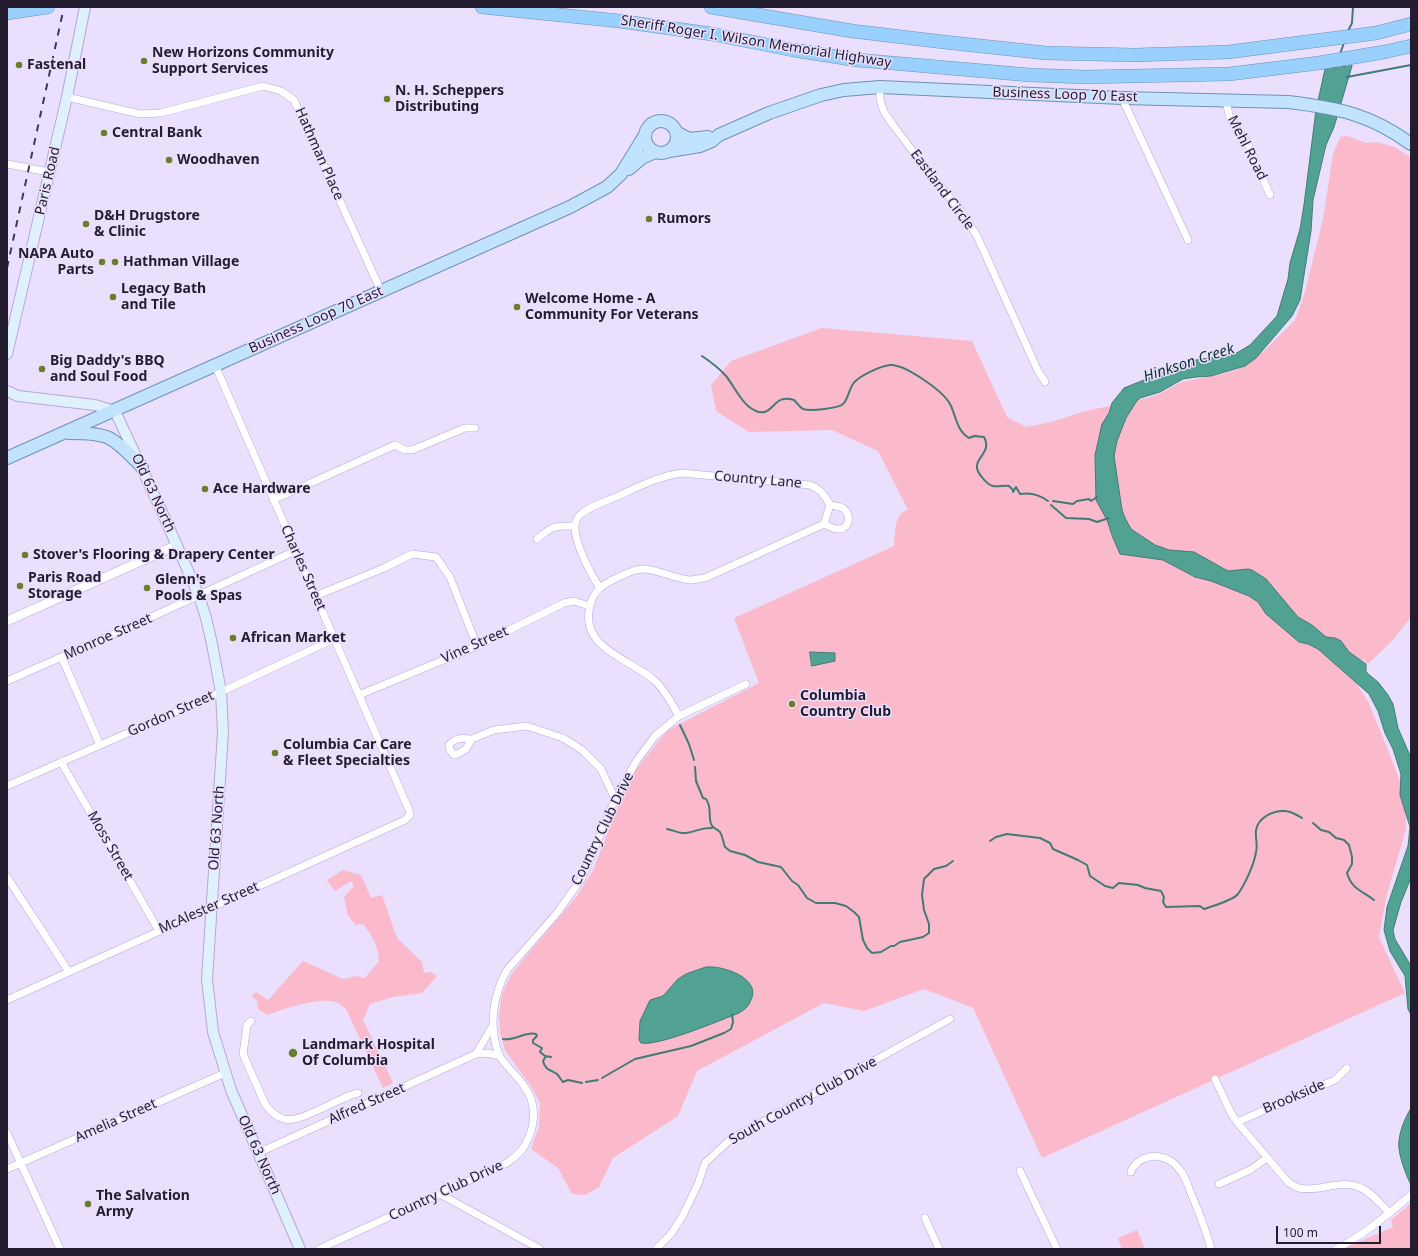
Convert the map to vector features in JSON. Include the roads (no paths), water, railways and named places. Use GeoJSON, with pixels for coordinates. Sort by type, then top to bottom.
{"type":"FeatureCollection","features":[{"type":"Feature","properties":{"kind":"highway"},"geometry":{"type":"LineString","coordinates":[[7,13],[48,7]]}},
{"type":"Feature","properties":{"kind":"highway","name":"Sheriff Roger I. Wilson Memorial Highway"},"geometry":{"type":"LineString","coordinates":[[482,7],[619,21],[712,34],[857,60],[1030,76],[1085,77],[1229,74],[1319,63],[1411,46]]}},
{"type":"Feature","properties":{"kind":"highway","name":"Sheriff Roger I. Wilson Memorial Highway"},"geometry":{"type":"LineString","coordinates":[[711,7],[852,31],[1046,53],[1135,55],[1228,52],[1376,33],[1411,24]]}},
{"type":"Feature","properties":{"kind":"main road","name":"Paris Road"},"geometry":{"type":"LineString","coordinates":[[7,354],[67,97],[85,7]]}},
{"type":"Feature","properties":{"kind":"main road","name":"Business Loop 70 East"},"geometry":{"type":"LineString","coordinates":[[669,151],[700,146],[769,113],[821,95],[844,90],[880,87],[1122,98],[1288,102],[1326,107],[1355,114],[1382,125],[1395,132],[1411,144]]}},
{"type":"Feature","properties":{"kind":"main road"},"geometry":{"type":"LineString","coordinates":[[660,121],[667,122],[673,126],[676,132],[677,140],[669,151],[662,153],[655,152],[649,148],[645,142],[647,128],[653,123],[660,121]]}},
{"type":"Feature","properties":{"kind":"main road","name":"Business Loop 70 East"},"geometry":{"type":"LineString","coordinates":[[676,132],[684,138],[694,139],[719,136]]}},
{"type":"Feature","properties":{"kind":"main road","name":"Business Loop 70 East"},"geometry":{"type":"LineString","coordinates":[[621,174],[645,135]]}},
{"type":"Feature","properties":{"kind":"main road","name":"Business Loop 70 East"},"geometry":{"type":"LineString","coordinates":[[7,458],[570,208],[607,187],[642,158],[655,152]]}},
{"type":"Feature","properties":{"kind":"main road"},"geometry":{"type":"LineString","coordinates":[[7,391],[18,396],[95,405],[115,411]]}},
{"type":"Feature","properties":{"kind":"main road","name":"Old 63 North"},"geometry":{"type":"LineString","coordinates":[[115,411],[142,467],[199,596],[212,644],[221,692],[223,732],[207,979],[213,1032],[225,1073],[300,1249]]}},
{"type":"Feature","properties":{"kind":"main road"},"geometry":{"type":"LineString","coordinates":[[60,434],[83,432],[108,438],[125,450],[142,467]]}},
{"type":"Feature","properties":{"kind":"street","name":"Hathman Place"},"geometry":{"type":"LineString","coordinates":[[67,97],[140,114],[161,113],[263,86],[281,90],[294,100],[381,291]]}},
{"type":"Feature","properties":{"kind":"street","name":"Eastland Circle"},"geometry":{"type":"LineString","coordinates":[[880,87],[880,100],[884,112],[928,171],[960,210],[977,236],[1038,371],[1045,382]]}},
{"type":"Feature","properties":{"kind":"street"},"geometry":{"type":"LineString","coordinates":[[1122,98],[1188,240]]}},
{"type":"Feature","properties":{"kind":"street","name":"Mehl Road"},"geometry":{"type":"LineString","coordinates":[[1226,101],[1230,119],[1247,142],[1270,195]]}},
{"type":"Feature","properties":{"kind":"street"},"geometry":{"type":"LineString","coordinates":[[7,164],[49,172]]}},
{"type":"Feature","properties":{"kind":"street","name":"Charles Street"},"geometry":{"type":"LineString","coordinates":[[215,365],[410,815]]}},
{"type":"Feature","properties":{"kind":"street"},"geometry":{"type":"LineString","coordinates":[[273,500],[395,445],[405,450],[412,450],[465,428],[475,428]]}},
{"type":"Feature","properties":{"kind":"street","name":"Country Lane"},"geometry":{"type":"LineString","coordinates":[[575,526],[579,516],[588,508],[656,479],[682,473],[810,485],[819,489],[830,505]]}},
{"type":"Feature","properties":{"kind":"street"},"geometry":{"type":"LineString","coordinates":[[679,716],[663,689],[654,680],[601,645],[592,635],[587,621],[589,606],[593,597],[600,588],[630,572],[643,569],[689,580],[705,578],[824,524],[830,505],[840,507],[845,510],[848,515],[849,522],[841,529],[835,529],[824,524]]}},
{"type":"Feature","properties":{"kind":"street"},"geometry":{"type":"LineString","coordinates":[[537,539],[549,528],[556,526],[575,526],[577,540],[592,576],[600,588]]}},
{"type":"Feature","properties":{"kind":"street"},"geometry":{"type":"LineString","coordinates":[[7,621],[177,545]]}},
{"type":"Feature","properties":{"kind":"street","name":"Monroe Street"},"geometry":{"type":"LineString","coordinates":[[7,681],[62,658],[295,551]]}},
{"type":"Feature","properties":{"kind":"street"},"geometry":{"type":"LineString","coordinates":[[315,596],[384,568],[412,554],[436,557],[450,577],[477,646]]}},
{"type":"Feature","properties":{"kind":"street","name":"Vine Street"},"geometry":{"type":"LineString","coordinates":[[359,695],[477,646],[564,603],[574,601],[589,606]]}},
{"type":"Feature","properties":{"kind":"street","name":"Gordon Street"},"geometry":{"type":"LineString","coordinates":[[7,786],[221,692],[334,639]]}},
{"type":"Feature","properties":{"kind":"street"},"geometry":{"type":"LineString","coordinates":[[62,658],[100,745]]}},
{"type":"Feature","properties":{"kind":"street","name":"Country Club Drive"},"geometry":{"type":"LineString","coordinates":[[319,1249],[508,1163],[526,1144],[534,1118],[534,1106],[531,1096],[525,1086],[500,1056],[495,1041],[493,1025],[498,987],[507,970],[557,913],[582,878],[615,799],[637,760],[654,736],[679,716],[746,684]]}},
{"type":"Feature","properties":{"kind":"street"},"geometry":{"type":"LineString","coordinates":[[472,739],[494,730],[528,726],[563,738],[582,750],[601,768],[615,799]]}},
{"type":"Feature","properties":{"kind":"street","name":"Moss Street"},"geometry":{"type":"LineString","coordinates":[[61,762],[159,930]]}},
{"type":"Feature","properties":{"kind":"street","name":"McAlester Street"},"geometry":{"type":"LineString","coordinates":[[7,1000],[405,820],[410,815]]}},
{"type":"Feature","properties":{"kind":"street"},"geometry":{"type":"LineString","coordinates":[[7,877],[69,972]]}},
{"type":"Feature","properties":{"kind":"street","name":"South Country Club Drive"},"geometry":{"type":"LineString","coordinates":[[656,1249],[671,1234],[682,1217],[698,1184],[705,1163],[732,1139],[950,1019]]}},
{"type":"Feature","properties":{"kind":"street"},"geometry":{"type":"LineString","coordinates":[[251,1021],[246,1026],[243,1054],[265,1104],[270,1111],[285,1120],[297,1119],[358,1093]]}},
{"type":"Feature","properties":{"kind":"street"},"geometry":{"type":"LineString","coordinates":[[476,1054],[493,1025]]}},
{"type":"Feature","properties":{"kind":"street","name":"Alfred Street"},"geometry":{"type":"LineString","coordinates":[[258,1153],[476,1054],[487,1053],[500,1056]]}},
{"type":"Feature","properties":{"kind":"street","name":"Brookside"},"geometry":{"type":"LineString","coordinates":[[1237,1122],[1335,1080],[1347,1068]]}},
{"type":"Feature","properties":{"kind":"street","name":"Amelia Street"},"geometry":{"type":"LineString","coordinates":[[7,1169],[225,1073]]}},
{"type":"Feature","properties":{"kind":"street"},"geometry":{"type":"LineString","coordinates":[[1215,1079],[1231,1113],[1237,1122],[1288,1182],[1298,1188],[1306,1189],[1348,1184],[1356,1186],[1368,1192],[1389,1213]]}},
{"type":"Feature","properties":{"kind":"street"},"geometry":{"type":"LineString","coordinates":[[7,1133],[60,1249]]}},
{"type":"Feature","properties":{"kind":"street"},"geometry":{"type":"LineString","coordinates":[[1131,1172],[1134,1165],[1151,1157],[1160,1157],[1174,1163],[1184,1175],[1205,1225],[1211,1249]]}},
{"type":"Feature","properties":{"kind":"street"},"geometry":{"type":"LineString","coordinates":[[1219,1184],[1250,1170],[1267,1158]]}},
{"type":"Feature","properties":{"kind":"street"},"geometry":{"type":"LineString","coordinates":[[1020,1171],[1057,1249]]}},
{"type":"Feature","properties":{"kind":"street"},"geometry":{"type":"LineString","coordinates":[[440,1194],[540,1249]]}},
{"type":"Feature","properties":{"kind":"street"},"geometry":{"type":"LineString","coordinates":[[1336,1249],[1354,1240],[1409,1197]]}},
{"type":"Feature","properties":{"kind":"street"},"geometry":{"type":"LineString","coordinates":[[925,1218],[939,1249]]}},
{"type":"Feature","properties":{"kind":"water"},"geometry":{"type":"Polygon","coordinates":[[[1352,66],[1334,127],[1326,145],[1313,200],[1311,231],[1300,300],[1292,316],[1256,358],[1245,366],[1211,376],[1183,379],[1160,392],[1140,398],[1126,418],[1117,441],[1114,456],[1122,510],[1131,529],[1155,545],[1169,550],[1194,552],[1228,571],[1248,569],[1266,579],[1298,617],[1312,625],[1326,637],[1335,638],[1341,641],[1349,652],[1366,664],[1367,673],[1378,682],[1393,704],[1398,728],[1411,758],[1411,878],[1401,902],[1393,930],[1395,939],[1411,966],[1411,1015],[1408,1009],[1405,976],[1390,951],[1384,930],[1387,907],[1408,846],[1410,827],[1400,795],[1401,774],[1378,711],[1369,694],[1318,649],[1308,644],[1299,642],[1266,614],[1258,602],[1249,596],[1211,581],[1195,577],[1163,560],[1120,554],[1107,520],[1096,500],[1095,455],[1102,424],[1109,413],[1112,403],[1124,388],[1154,376],[1173,366],[1189,361],[1235,354],[1250,345],[1277,316],[1300,229],[1316,110],[1325,69],[1352,66]]]}},
{"type":"Feature","properties":{"kind":"water"},"geometry":{"type":"Polygon","coordinates":[[[810,652],[835,653],[835,661],[812,666],[810,652]]]}},
{"type":"Feature","properties":{"kind":"water"},"geometry":{"type":"Polygon","coordinates":[[[706,967],[722,968],[740,975],[747,980],[753,994],[747,1007],[739,1013],[689,1032],[661,1041],[641,1043],[639,1040],[640,1021],[650,1000],[663,996],[678,979],[686,974],[706,967]]]}},
{"type":"Feature","properties":{"kind":"water"},"geometry":{"type":"Polygon","coordinates":[[[1411,1108],[1411,1185],[1402,1163],[1399,1146],[1402,1128],[1411,1108]]]}},
{"type":"Feature","properties":{"kind":"waterway","name":"Hinkson Creek"},"geometry":{"type":"LineString","coordinates":[[1348,31],[1352,23],[1353,7]]}},
{"type":"Feature","properties":{"kind":"waterway","name":"Hinkson Creek"},"geometry":{"type":"LineString","coordinates":[[1340,54],[1344,43]]}},
{"type":"Feature","properties":{"kind":"waterway"},"geometry":{"type":"LineString","coordinates":[[1347,77],[1411,65]]}},
{"type":"Feature","properties":{"kind":"waterway"},"geometry":{"type":"LineString","coordinates":[[702,356],[723,373],[748,406],[759,412],[768,410],[782,399],[794,400],[799,406],[806,410],[837,407],[844,403],[847,399],[853,384],[865,375],[876,369],[890,365],[905,369],[914,373],[940,392],[950,404],[959,427],[965,435],[969,438],[974,436],[984,437],[986,448],[977,465],[981,476],[989,485],[1009,486],[1013,492],[1016,487],[1020,494],[1035,494],[1048,501]]}},
{"type":"Feature","properties":{"kind":"waterway"},"geometry":{"type":"LineString","coordinates":[[1053,501],[1073,504],[1077,501],[1089,499],[1091,501],[1097,497]]}},
{"type":"Feature","properties":{"kind":"waterway"},"geometry":{"type":"LineString","coordinates":[[1051,505],[1066,518],[1089,519],[1097,522],[1109,518]]}},
{"type":"Feature","properties":{"kind":"waterway"},"geometry":{"type":"LineString","coordinates":[[680,725],[689,744],[694,760]]}},
{"type":"Feature","properties":{"kind":"waterway"},"geometry":{"type":"LineString","coordinates":[[695,767],[696,781],[703,798],[706,799],[709,805],[711,824],[720,832],[725,847],[730,851],[745,855],[758,862],[781,867],[792,881],[798,885],[807,898],[816,903],[835,903],[846,906],[859,917],[863,940],[867,948],[872,953],[881,952],[900,942],[923,937],[929,933],[929,924],[924,910],[922,895],[924,879],[934,869],[946,866],[953,861]]}},
{"type":"Feature","properties":{"kind":"waterway"},"geometry":{"type":"LineString","coordinates":[[990,841],[996,837],[1007,834],[1040,838],[1050,843],[1053,849],[1087,865],[1090,876],[1105,886],[1113,888],[1119,883],[1138,885],[1161,891],[1164,897],[1163,902],[1166,907],[1200,906],[1204,909],[1235,897],[1241,890],[1253,863],[1257,849],[1256,830],[1263,818],[1271,813],[1280,811],[1294,813],[1302,818]]}},
{"type":"Feature","properties":{"kind":"waterway"},"geometry":{"type":"LineString","coordinates":[[1313,823],[1321,830],[1329,832],[1336,838],[1344,840],[1349,845],[1352,857],[1352,864],[1347,873],[1349,879],[1358,890],[1374,900]]}},
{"type":"Feature","properties":{"kind":"waterway"},"geometry":{"type":"LineString","coordinates":[[667,829],[684,833],[705,828],[712,828]]}},
{"type":"Feature","properties":{"kind":"waterway"},"geometry":{"type":"LineString","coordinates":[[602,1078],[635,1059],[691,1046],[724,1033],[731,1029],[733,1022],[732,1014]]}},
{"type":"Feature","properties":{"kind":"waterway"},"geometry":{"type":"LineString","coordinates":[[503,1039],[512,1039],[532,1033],[536,1034],[537,1036],[533,1040],[533,1043],[542,1048],[540,1052],[545,1056],[551,1057]]}},
{"type":"Feature","properties":{"kind":"waterway"},"geometry":{"type":"LineString","coordinates":[[546,1056],[543,1061],[545,1066],[557,1074],[563,1082],[568,1080],[582,1083]]}},
{"type":"Feature","properties":{"kind":"waterway"},"geometry":{"type":"LineString","coordinates":[[586,1082],[598,1080]]}},
{"type":"Feature","properties":{"kind":"railway"},"geometry":{"type":"LineString","coordinates":[[7,268],[64,7]]}},
{"type":"Feature","properties":{"kind":"place","name":"New Horizons Community Support Services"},"geometry":{"type":"Point","coordinates":[144,61]}},
{"type":"Feature","properties":{"kind":"place","name":"Fastenal"},"geometry":{"type":"Point","coordinates":[19,65]}},
{"type":"Feature","properties":{"kind":"place","name":"N. H. Scheppers Distributing"},"geometry":{"type":"Point","coordinates":[387,99]}},
{"type":"Feature","properties":{"kind":"place","name":"Central Bank"},"geometry":{"type":"Point","coordinates":[104,133]}},
{"type":"Feature","properties":{"kind":"place","name":"Woodhaven"},"geometry":{"type":"Point","coordinates":[169,160]}},
{"type":"Feature","properties":{"kind":"place","name":"Rumors"},"geometry":{"type":"Point","coordinates":[649,219]}},
{"type":"Feature","properties":{"kind":"place","name":"D&H Drugstore & Clinic"},"geometry":{"type":"Point","coordinates":[86,224]}},
{"type":"Feature","properties":{"kind":"place","name":"NAPA Auto Parts"},"geometry":{"type":"Point","coordinates":[102,262]}},
{"type":"Feature","properties":{"kind":"place","name":"Hathman Village"},"geometry":{"type":"Point","coordinates":[115,262]}},
{"type":"Feature","properties":{"kind":"place","name":"Legacy Bath and Tile"},"geometry":{"type":"Point","coordinates":[113,297]}},
{"type":"Feature","properties":{"kind":"place","name":"Welcome Home - A Community For Veterans"},"geometry":{"type":"Point","coordinates":[517,307]}},
{"type":"Feature","properties":{"kind":"place","name":"Big Daddy's BBQ and Soul Food"},"geometry":{"type":"Point","coordinates":[42,369]}},
{"type":"Feature","properties":{"kind":"place","name":"Ace Hardware"},"geometry":{"type":"Point","coordinates":[205,489]}},
{"type":"Feature","properties":{"kind":"place","name":"Stover's Flooring & Drapery Center"},"geometry":{"type":"Point","coordinates":[25,555]}},
{"type":"Feature","properties":{"kind":"place","name":"Paris Road Storage"},"geometry":{"type":"Point","coordinates":[20,586]}},
{"type":"Feature","properties":{"kind":"place","name":"Glenn's Pools & Spas"},"geometry":{"type":"Point","coordinates":[147,588]}},
{"type":"Feature","properties":{"kind":"place","name":"African Market"},"geometry":{"type":"Point","coordinates":[233,638]}},
{"type":"Feature","properties":{"kind":"place","name":"Columbia Country Club"},"geometry":{"type":"Point","coordinates":[792,704]}},
{"type":"Feature","properties":{"kind":"place","name":"Columbia Car Care & Fleet Specialties"},"geometry":{"type":"Point","coordinates":[275,753]}},
{"type":"Feature","properties":{"kind":"place","name":"Landmark Hospital Of Columbia"},"geometry":{"type":"Point","coordinates":[293,1053]}},
{"type":"Feature","properties":{"kind":"place","name":"The Salvation Army"},"geometry":{"type":"Point","coordinates":[88,1204]}}]}
